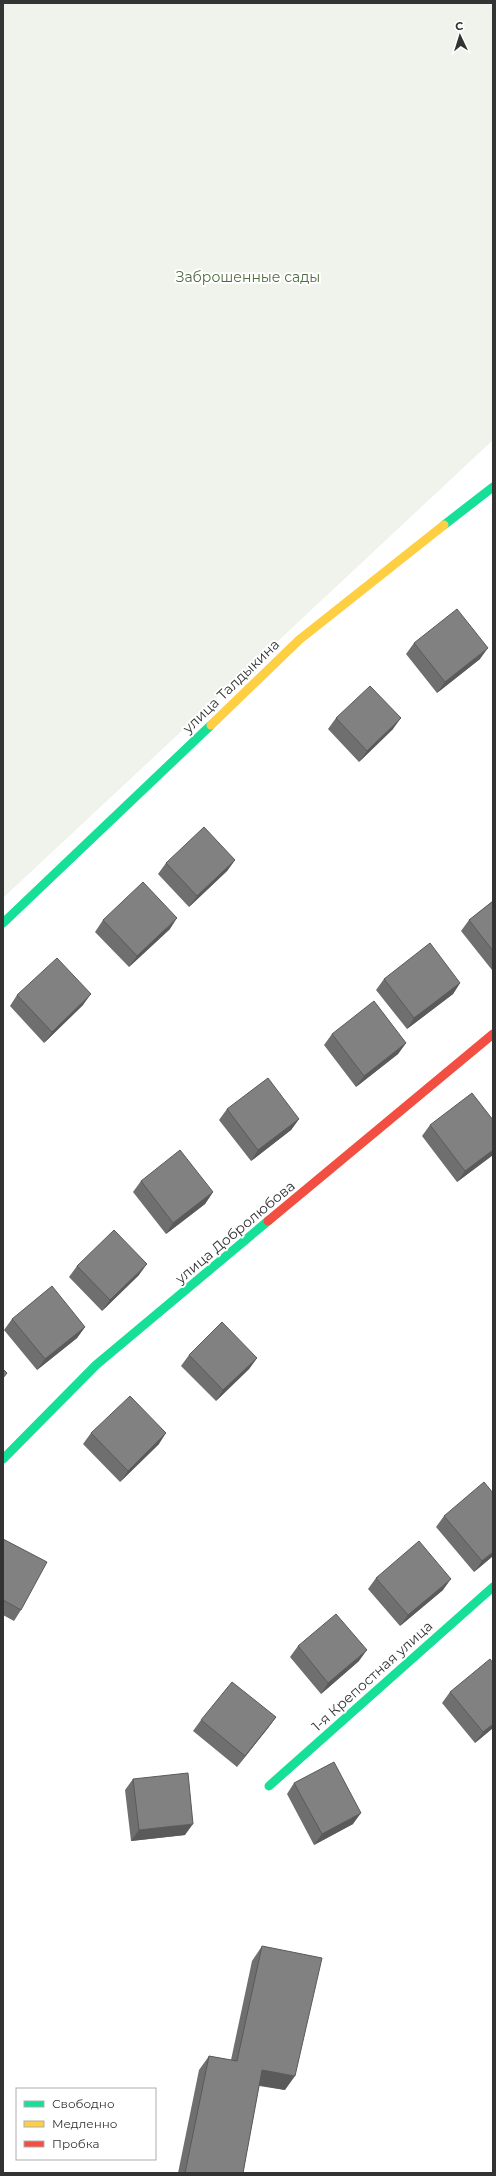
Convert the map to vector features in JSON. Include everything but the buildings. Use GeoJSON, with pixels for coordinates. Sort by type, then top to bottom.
{"type":"FeatureCollection","features":[{"type":"Feature","properties":{"kind":"street","name":"улица Талдыкина"},"geometry":{"type":"LineString","coordinates":[[3,923],[299,640],[493,487]]}},
{"type":"Feature","properties":{"kind":"street","name":"улица Добролюбова"},"geometry":{"type":"LineString","coordinates":[[3,1459],[96,1365],[493,1034]]}},
{"type":"Feature","properties":{"kind":"street","name":"1-я Крепостная улица"},"geometry":{"type":"LineString","coordinates":[[269,1786],[493,1587]]}},
{"type":"Feature","properties":{"kind":"green space","name":"Заброшенные сады"},"geometry":{"type":"Polygon","coordinates":[[[3,3],[493,3],[493,440],[3,898],[3,3]]]}},
{"type":"Feature","properties":{"kind":"traffic: fast"},"geometry":{"type":"LineString","coordinates":[[444,525],[493,487]]}},
{"type":"Feature","properties":{"kind":"traffic: fast"},"geometry":{"type":"LineString","coordinates":[[3,923],[211,725]]}},
{"type":"Feature","properties":{"kind":"traffic: fast"},"geometry":{"type":"LineString","coordinates":[[3,1459],[96,1365],[268,1221]]}},
{"type":"Feature","properties":{"kind":"traffic: fast"},"geometry":{"type":"LineString","coordinates":[[269,1786],[493,1587]]}},
{"type":"Feature","properties":{"kind":"traffic: slow"},"geometry":{"type":"LineString","coordinates":[[211,725],[299,640],[444,525]]}},
{"type":"Feature","properties":{"kind":"traffic: jam"},"geometry":{"type":"LineString","coordinates":[[268,1221],[493,1034]]}}]}
